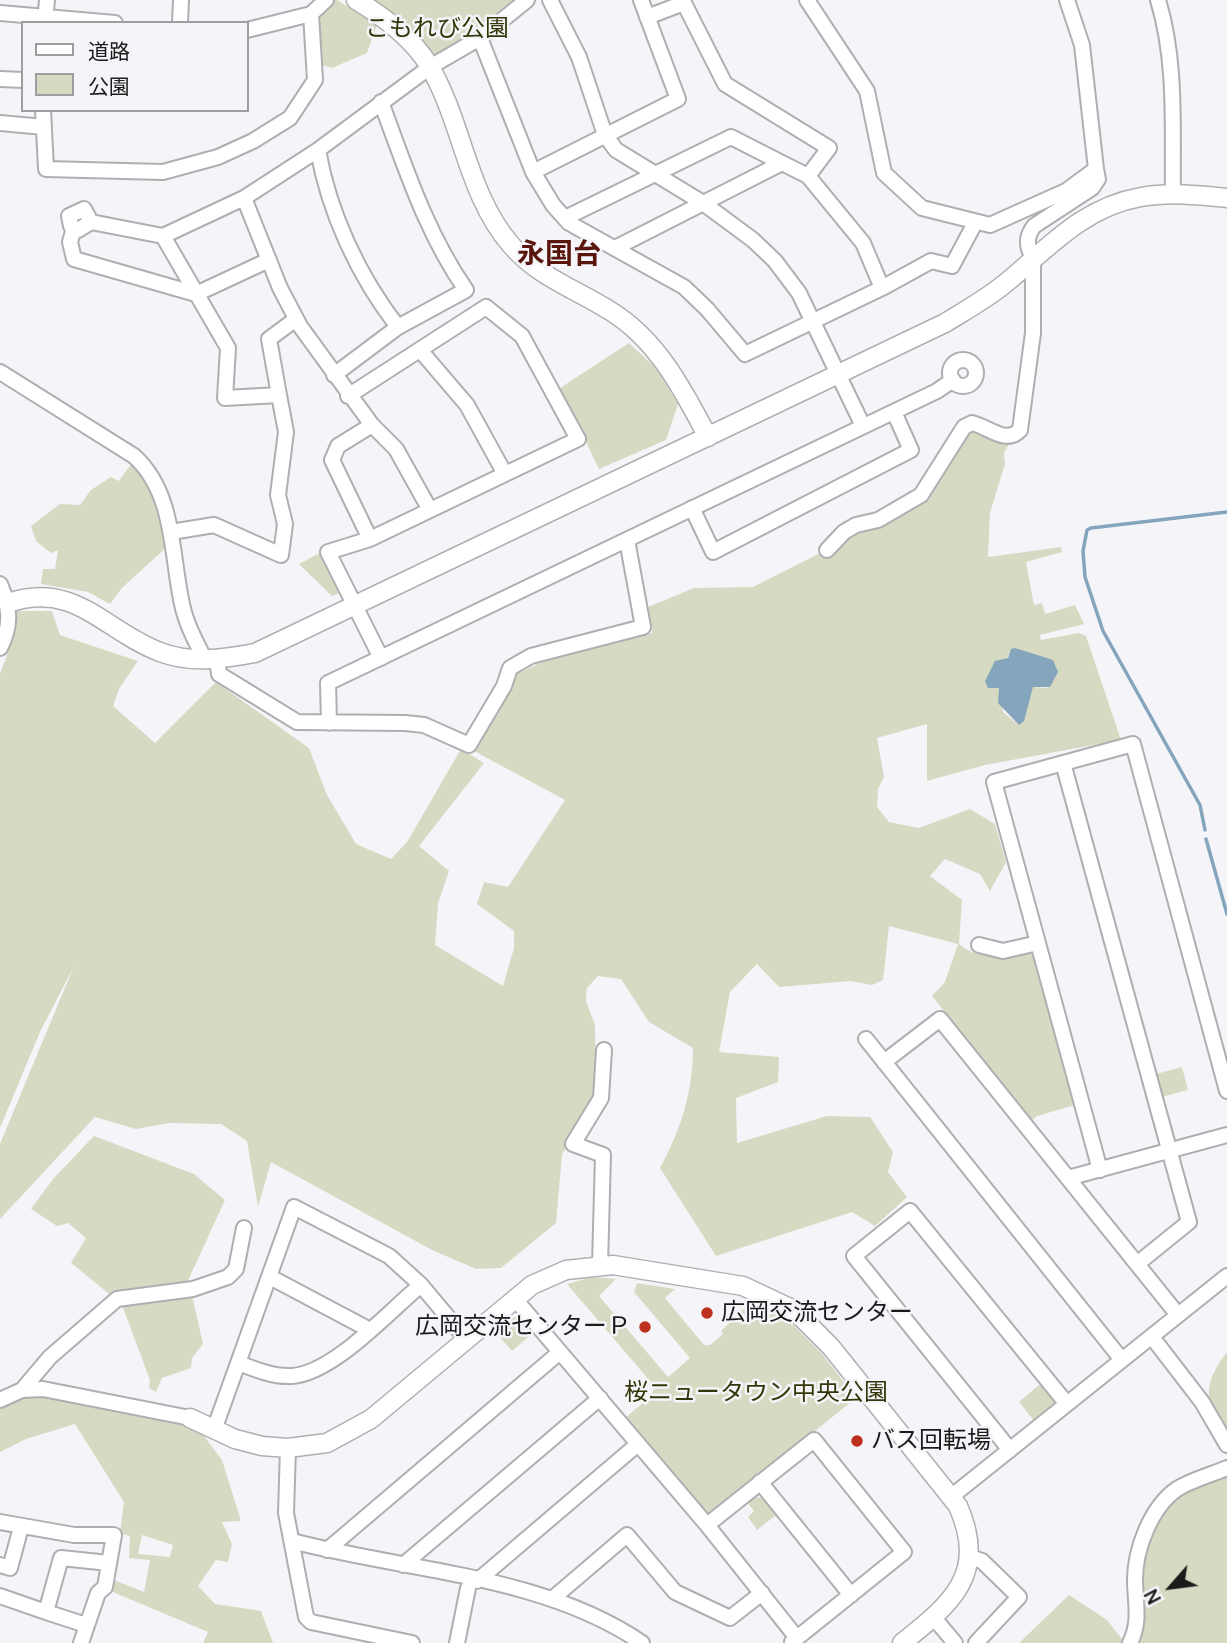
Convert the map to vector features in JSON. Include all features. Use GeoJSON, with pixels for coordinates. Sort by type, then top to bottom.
{"type":"FeatureCollection","features":[{"type":"Feature","properties":{"kind":"street"},"geometry":{"type":"LineString","coordinates":[[45,20],[47,0]]}},
{"type":"Feature","properties":{"kind":"street"},"geometry":{"type":"LineString","coordinates":[[180,21],[181,0]]}},
{"type":"Feature","properties":{"kind":"street"},"geometry":{"type":"LineString","coordinates":[[248,30],[311,14],[326,0]]}},
{"type":"Feature","properties":{"kind":"street"},"geometry":{"type":"LineString","coordinates":[[356,0],[407,38],[430,67],[483,206],[511,246],[544,275],[612,312],[641,333],[682,387],[708,437]]}},
{"type":"Feature","properties":{"kind":"street"},"geometry":{"type":"LineString","coordinates":[[269,260],[196,294],[74,259],[70,242],[74,228],[69,216],[78,209],[85,210],[91,222],[163,236],[244,198],[318,150],[430,67],[480,38],[527,0]]}},
{"type":"Feature","properties":{"kind":"street"},"geometry":{"type":"LineString","coordinates":[[550,0],[579,57],[605,135],[617,150],[703,203],[753,240],[775,261],[799,293],[863,426]]}},
{"type":"Feature","properties":{"kind":"street"},"geometry":{"type":"LineString","coordinates":[[533,172],[678,99],[641,0]]}},
{"type":"Feature","properties":{"kind":"street"},"geometry":{"type":"LineString","coordinates":[[807,0],[867,91],[884,173],[922,208],[990,225],[1066,191],[1096,169]]}},
{"type":"Feature","properties":{"kind":"street"},"geometry":{"type":"LineString","coordinates":[[827,550],[844,532],[856,525],[878,520],[921,495],[964,427],[972,423],[1006,438],[1015,436],[1020,430],[1032,333],[1033,258],[1028,249],[1027,235],[1034,226],[1092,188],[1098,179],[1082,45],[1067,0]]}},
{"type":"Feature","properties":{"kind":"street"},"geometry":{"type":"LineString","coordinates":[[1158,0],[1165,24],[1171,67],[1173,194]]}},
{"type":"Feature","properties":{"kind":"street"},"geometry":{"type":"LineString","coordinates":[[647,16],[684,3],[725,84],[829,148],[808,176]]}},
{"type":"Feature","properties":{"kind":"street"},"geometry":{"type":"LineString","coordinates":[[0,13],[68,21]]}},
{"type":"Feature","properties":{"kind":"street"},"geometry":{"type":"LineString","coordinates":[[43,112],[46,169],[163,172],[218,157],[253,141],[290,118],[315,80],[311,14]]}},
{"type":"Feature","properties":{"kind":"street"},"geometry":{"type":"LineString","coordinates":[[480,38],[533,172],[553,205],[565,218],[684,287],[708,309],[745,354],[814,323],[930,261],[952,266],[975,223]]}},
{"type":"Feature","properties":{"kind":"street"},"geometry":{"type":"LineString","coordinates":[[0,79],[21,80]]}},
{"type":"Feature","properties":{"kind":"street"},"geometry":{"type":"LineString","coordinates":[[334,375],[398,327],[466,290],[443,256],[422,210],[381,102]]}},
{"type":"Feature","properties":{"kind":"street"},"geometry":{"type":"LineString","coordinates":[[0,123],[44,127]]}},
{"type":"Feature","properties":{"kind":"street"},"geometry":{"type":"LineString","coordinates":[[565,218],[731,137],[808,176],[863,243],[882,288]]}},
{"type":"Feature","properties":{"kind":"street"},"geometry":{"type":"LineString","coordinates":[[318,150],[323,179],[347,241],[382,307],[398,327]]}},
{"type":"Feature","properties":{"kind":"street"},"geometry":{"type":"LineString","coordinates":[[615,248],[782,163]]}},
{"type":"Feature","properties":{"kind":"street"},"geometry":{"type":"LineString","coordinates":[[4,604],[30,597],[60,599],[99,615],[151,648],[184,658],[211,660],[255,653],[838,376],[976,305],[1079,220],[1101,209],[1142,197],[1173,194],[1227,198]]}},
{"type":"Feature","properties":{"kind":"street"},"geometry":{"type":"LineString","coordinates":[[244,198],[296,319],[348,396],[396,449],[430,510]]}},
{"type":"Feature","properties":{"kind":"street"},"geometry":{"type":"LineString","coordinates":[[163,236],[228,348],[225,398],[279,395]]}},
{"type":"Feature","properties":{"kind":"street"},"geometry":{"type":"LineString","coordinates":[[348,396],[486,307],[522,336],[578,439],[370,539],[328,552],[381,658]]}},
{"type":"Feature","properties":{"kind":"street"},"geometry":{"type":"LineString","coordinates":[[171,532],[214,525],[281,555],[285,524],[278,495],[286,432],[269,339],[296,319]]}},
{"type":"Feature","properties":{"kind":"street"},"geometry":{"type":"LineString","coordinates":[[420,350],[467,405],[505,474]]}},
{"type":"Feature","properties":{"kind":"street"},"geometry":{"type":"LineString","coordinates":[[0,372],[143,464],[156,486],[171,532],[186,622],[219,674],[285,717],[310,724],[424,725],[468,745],[504,686],[510,668],[531,656],[643,627],[627,540]]}},
{"type":"Feature","properties":{"kind":"street"},"geometry":{"type":"LineString","coordinates":[[329,723],[328,683],[894,412],[953,380]]}},
{"type":"Feature","properties":{"kind":"street"},"geometry":{"type":"LineString","coordinates":[[692,508],[713,552],[911,450],[894,412]]}},
{"type":"Feature","properties":{"kind":"street"},"geometry":{"type":"LineString","coordinates":[[370,539],[332,460],[338,446],[372,425]]}},
{"type":"Feature","properties":{"kind":"street"},"geometry":{"type":"LineString","coordinates":[[0,584],[9,619],[0,648]]}},
{"type":"Feature","properties":{"kind":"street"},"geometry":{"type":"LineString","coordinates":[[1100,1170],[994,782],[1133,744],[1227,1091]]}},
{"type":"Feature","properties":{"kind":"street"},"geometry":{"type":"LineString","coordinates":[[1063,763],[1189,1222],[1137,1264]]}},
{"type":"Feature","properties":{"kind":"street"},"geometry":{"type":"LineString","coordinates":[[979,944],[989,950],[1003,951],[1038,943]]}},
{"type":"Feature","properties":{"kind":"street"},"geometry":{"type":"LineString","coordinates":[[884,1062],[940,1019],[1178,1315]]}},
{"type":"Feature","properties":{"kind":"street"},"geometry":{"type":"LineString","coordinates":[[866,1039],[1122,1360]]}},
{"type":"Feature","properties":{"kind":"street"},"geometry":{"type":"LineString","coordinates":[[600,1265],[603,1155],[573,1144],[601,1098],[604,1050]]}},
{"type":"Feature","properties":{"kind":"street"},"geometry":{"type":"LineString","coordinates":[[1069,1178],[1227,1135]]}},
{"type":"Feature","properties":{"kind":"street"},"geometry":{"type":"LineString","coordinates":[[214,1430],[294,1207],[389,1256],[421,1285],[467,1340]]}},
{"type":"Feature","properties":{"kind":"street"},"geometry":{"type":"LineString","coordinates":[[1010,1450],[854,1256],[910,1211],[1067,1404]]}},
{"type":"Feature","properties":{"kind":"street"},"geometry":{"type":"LineString","coordinates":[[22,1390],[50,1357],[117,1299],[193,1289],[229,1277],[236,1269],[244,1228]]}},
{"type":"Feature","properties":{"kind":"street"},"geometry":{"type":"LineString","coordinates":[[0,1400],[22,1390],[43,1389],[190,1418],[249,1443],[288,1448],[327,1443],[352,1433],[515,1299],[545,1278],[566,1270],[600,1265],[731,1284],[763,1294],[794,1310],[831,1347],[952,1496],[966,1527],[970,1557],[957,1592],[934,1618],[902,1643]]}},
{"type":"Feature","properties":{"kind":"street"},"geometry":{"type":"LineString","coordinates":[[952,1496],[1227,1276]]}},
{"type":"Feature","properties":{"kind":"street"},"geometry":{"type":"LineString","coordinates":[[270,1277],[368,1329]]}},
{"type":"Feature","properties":{"kind":"street"},"geometry":{"type":"LineString","coordinates":[[239,1363],[275,1375],[308,1373],[326,1365],[421,1285]]}},
{"type":"Feature","properties":{"kind":"street"},"geometry":{"type":"LineString","coordinates":[[515,1299],[707,1525],[762,1593],[794,1640],[904,1552],[814,1440],[707,1525]]}},
{"type":"Feature","properties":{"kind":"street"},"geometry":{"type":"LineString","coordinates":[[1152,1337],[1202,1402],[1227,1445]]}},
{"type":"Feature","properties":{"kind":"street"},"geometry":{"type":"LineString","coordinates":[[327,1550],[560,1352]]}},
{"type":"Feature","properties":{"kind":"street"},"geometry":{"type":"LineString","coordinates":[[403,1565],[600,1398]]}},
{"type":"Feature","properties":{"kind":"street"},"geometry":{"type":"LineString","coordinates":[[457,1643],[472,1584],[639,1444]]}},
{"type":"Feature","properties":{"kind":"street"},"geometry":{"type":"LineString","coordinates":[[288,1448],[286,1513],[306,1617],[311,1622],[412,1643]]}},
{"type":"Feature","properties":{"kind":"street"},"geometry":{"type":"LineString","coordinates":[[1130,1643],[1138,1628],[1136,1559],[1151,1523],[1165,1501],[1178,1488],[1227,1468]]}},
{"type":"Feature","properties":{"kind":"street"},"geometry":{"type":"LineString","coordinates":[[760,1482],[851,1595]]}},
{"type":"Feature","properties":{"kind":"street"},"geometry":{"type":"LineString","coordinates":[[0,1522],[74,1535],[114,1535],[105,1587],[98,1593],[81,1643]]}},
{"type":"Feature","properties":{"kind":"street"},"geometry":{"type":"LineString","coordinates":[[0,1565],[10,1568],[21,1527]]}},
{"type":"Feature","properties":{"kind":"street"},"geometry":{"type":"LineString","coordinates":[[552,1599],[627,1535],[675,1592],[730,1618],[762,1593]]}},
{"type":"Feature","properties":{"kind":"street"},"geometry":{"type":"LineString","coordinates":[[292,1541],[403,1565],[472,1584],[552,1599],[614,1625],[642,1643]]}},
{"type":"Feature","properties":{"kind":"street"},"geometry":{"type":"LineString","coordinates":[[970,1557],[982,1561],[1019,1597],[976,1643]]}},
{"type":"Feature","properties":{"kind":"street"},"geometry":{"type":"LineString","coordinates":[[46,1612],[61,1558],[109,1563]]}},
{"type":"Feature","properties":{"kind":"street"},"geometry":{"type":"LineString","coordinates":[[0,1596],[86,1625]]}},
{"type":"Feature","properties":{"kind":"street"},"geometry":{"type":"LineString","coordinates":[[934,1618],[955,1643]]}},
{"type":"Feature","properties":{"kind":"green space"},"geometry":{"type":"Polygon","coordinates":[[[329,0],[337,0],[377,25],[367,53],[332,68],[321,65],[315,16],[329,0]]]}},
{"type":"Feature","properties":{"kind":"green space","name":"こもれび公園"},"geometry":{"type":"Polygon","coordinates":[[[356,0],[527,0],[430,67],[356,0]]]}},
{"type":"Feature","properties":{"kind":"green space"},"geometry":{"type":"Polygon","coordinates":[[[629,343],[656,368],[678,404],[666,440],[599,469],[560,388],[629,343]]]}},
{"type":"Feature","properties":{"kind":"green space"},"geometry":{"type":"Polygon","coordinates":[[[968,427],[1013,437],[1004,453],[1005,464],[990,513],[988,557],[1061,547],[1062,552],[1026,562],[1034,605],[1042,603],[1045,614],[1075,605],[1084,624],[1040,635],[1041,640],[1079,633],[1086,636],[1121,740],[985,765],[927,781],[927,724],[877,738],[884,777],[878,789],[877,807],[889,822],[919,828],[970,809],[995,824],[1006,862],[990,891],[980,874],[945,859],[930,876],[962,900],[959,944],[983,955],[1000,956],[1027,951],[1035,956],[1075,1105],[1037,1116],[1031,1121],[932,996],[945,982],[958,944],[889,926],[883,980],[872,985],[851,981],[779,987],[757,964],[730,992],[719,1052],[779,1057],[778,1082],[736,1098],[737,1143],[827,1116],[870,1117],[893,1152],[888,1172],[907,1197],[875,1226],[852,1212],[716,1256],[660,1168],[684,1110],[691,1080],[693,1048],[649,1022],[621,979],[598,976],[587,988],[586,1001],[595,1025],[596,1091],[578,1131],[562,1154],[556,1223],[501,1268],[476,1269],[432,1250],[271,1162],[258,1207],[247,1141],[221,1124],[169,1123],[136,1129],[95,1117],[0,1219],[0,1144],[74,966],[40,1032],[0,1128],[0,674],[16,630],[16,611],[52,611],[60,635],[138,661],[119,689],[113,706],[155,743],[216,682],[309,748],[327,795],[356,844],[391,859],[407,842],[461,749],[484,763],[419,846],[449,871],[438,903],[435,945],[503,986],[514,948],[514,931],[477,904],[484,882],[508,887],[565,800],[474,751],[517,674],[542,662],[652,633],[648,607],[694,588],[753,587],[822,552],[841,536],[921,497],[968,427]],[[1010,652],[995,687],[999,688],[1003,712],[1019,725],[1033,687],[1047,688],[1053,660],[1010,652]]]}},
{"type":"Feature","properties":{"kind":"green space"},"geometry":{"type":"Polygon","coordinates":[[[134,460],[142,468],[153,489],[169,545],[122,588],[110,604],[88,592],[41,584],[43,569],[55,569],[58,550],[51,553],[36,541],[31,526],[60,504],[80,505],[91,490],[111,477],[119,481],[134,460]]]}},
{"type":"Feature","properties":{"kind":"green space"},"geometry":{"type":"Polygon","coordinates":[[[320,553],[339,593],[332,596],[299,564],[320,553]]]}},
{"type":"Feature","properties":{"kind":"green space"},"geometry":{"type":"Polygon","coordinates":[[[1182,1067],[1188,1090],[1162,1097],[1156,1074],[1182,1067]]]}},
{"type":"Feature","properties":{"kind":"green space"},"geometry":{"type":"Polygon","coordinates":[[[94,1136],[194,1174],[225,1200],[186,1285],[113,1297],[71,1263],[86,1238],[68,1223],[57,1226],[31,1209],[53,1179],[94,1136]]]}},
{"type":"Feature","properties":{"kind":"green space","name":"桜ニュータウン中央公園"},"geometry":{"type":"Polygon","coordinates":[[[592,1277],[616,1279],[599,1296],[668,1377],[690,1358],[634,1292],[637,1283],[675,1289],[665,1298],[704,1345],[710,1345],[723,1334],[721,1331],[749,1304],[766,1308],[790,1322],[823,1355],[856,1398],[713,1513],[703,1512],[625,1418],[650,1397],[655,1387],[567,1284],[592,1277]]]}},
{"type":"Feature","properties":{"kind":"green space"},"geometry":{"type":"Polygon","coordinates":[[[192,1295],[203,1344],[192,1358],[191,1368],[162,1378],[156,1392],[149,1388],[150,1380],[122,1305],[192,1295]]]}},
{"type":"Feature","properties":{"kind":"green space"},"geometry":{"type":"Polygon","coordinates":[[[514,1317],[520,1317],[534,1332],[512,1351],[496,1333],[514,1317]]]}},
{"type":"Feature","properties":{"kind":"green space"},"geometry":{"type":"Polygon","coordinates":[[[1227,1352],[1227,1439],[1214,1415],[1209,1395],[1213,1375],[1227,1352]]]}},
{"type":"Feature","properties":{"kind":"green space"},"geometry":{"type":"Polygon","coordinates":[[[1040,1384],[1055,1402],[1035,1422],[1019,1402],[1040,1384]]]}},
{"type":"Feature","properties":{"kind":"green space"},"geometry":{"type":"Polygon","coordinates":[[[45,1395],[195,1424],[222,1460],[241,1521],[222,1522],[232,1544],[228,1562],[216,1560],[198,1586],[215,1604],[261,1611],[273,1643],[203,1643],[208,1632],[108,1590],[111,1579],[144,1592],[150,1560],[129,1558],[130,1536],[120,1533],[124,1502],[75,1424],[26,1439],[0,1452],[0,1408],[19,1398],[45,1395]],[[142,1535],[138,1554],[170,1557],[173,1545],[142,1535]]]}},
{"type":"Feature","properties":{"kind":"green space"},"geometry":{"type":"Polygon","coordinates":[[[1227,1473],[1227,1643],[1136,1643],[1142,1631],[1142,1556],[1148,1541],[1178,1493],[1227,1473]]]}},
{"type":"Feature","properties":{"kind":"green space"},"geometry":{"type":"Polygon","coordinates":[[[754,1497],[763,1498],[776,1515],[757,1530],[748,1517],[754,1511],[747,1502],[754,1497]]]}},
{"type":"Feature","properties":{"kind":"green space"},"geometry":{"type":"Polygon","coordinates":[[[1069,1595],[1107,1620],[1125,1643],[1019,1643],[1069,1595]]]}},
{"type":"Feature","properties":{"kind":"water"},"geometry":{"type":"Polygon","coordinates":[[[1011,649],[1053,660],[1058,672],[1050,687],[1033,687],[1024,721],[1019,725],[998,703],[999,688],[988,688],[985,681],[995,661],[1008,658],[1011,649]]]}},
{"type":"Feature","properties":{"kind":"waterway"},"geometry":{"type":"LineString","coordinates":[[1205,830],[1200,805],[1103,631],[1085,577],[1083,551],[1087,530],[1091,528],[1227,512]]}},
{"type":"Feature","properties":{"kind":"waterway"},"geometry":{"type":"LineString","coordinates":[[1206,839],[1227,914]]}},
{"type":"Feature","properties":{"kind":"place","name":"広岡交流センター"},"geometry":{"type":"Point","coordinates":[707,1313]}},
{"type":"Feature","properties":{"kind":"place","name":"広岡交流センターＰ"},"geometry":{"type":"Point","coordinates":[645,1327]}},
{"type":"Feature","properties":{"kind":"place","name":"バス回転場"},"geometry":{"type":"Point","coordinates":[857,1441]}},
{"type":"Feature","properties":{"kind":"district","name":"永国台"},"geometry":{"type":"Point","coordinates":[559,255]}}]}
